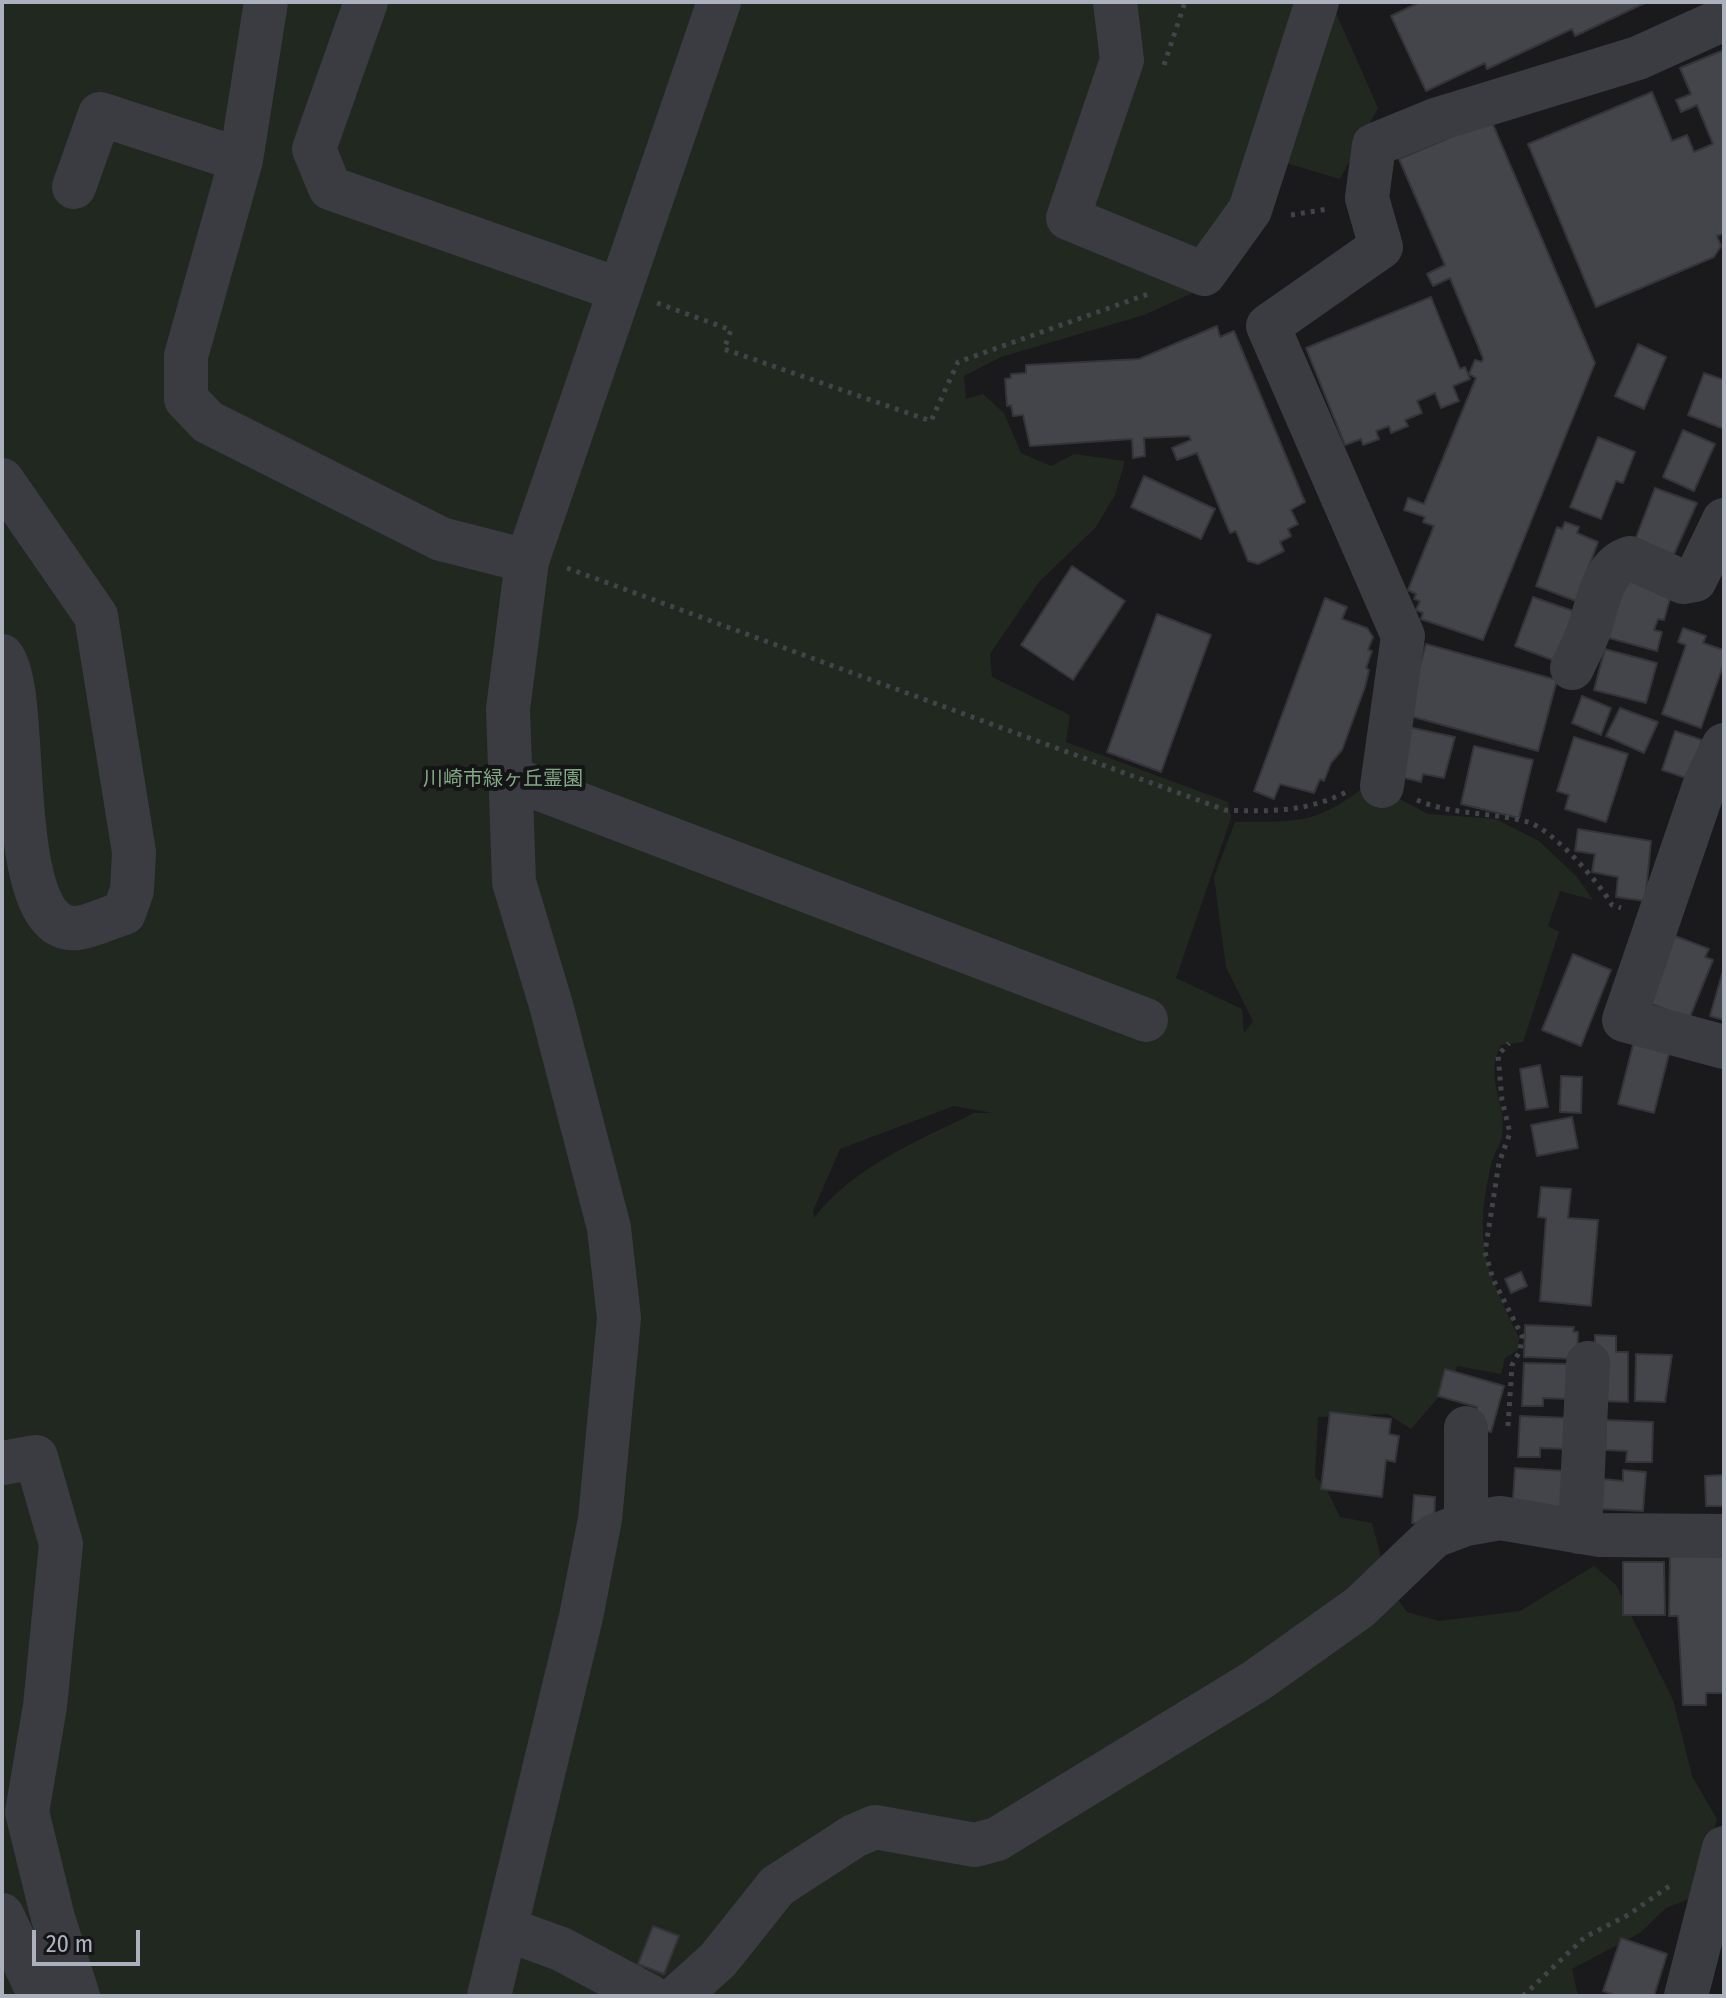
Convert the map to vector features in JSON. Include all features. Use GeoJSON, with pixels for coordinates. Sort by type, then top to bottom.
{"type":"FeatureCollection","features":[{"type":"Feature","properties":{"kind":"street"},"geometry":{"type":"LineString","coordinates":[[266,2],[241,160],[186,356],[186,399],[208,422],[441,539],[527,561]]}},
{"type":"Feature","properties":{"kind":"street"},"geometry":{"type":"LineString","coordinates":[[366,2],[314,149],[330,188],[635,295]]}},
{"type":"Feature","properties":{"kind":"street"},"geometry":{"type":"LineString","coordinates":[[489,1996],[581,1617],[600,1519],[619,1318],[609,1228],[551,1005],[514,882],[508,709],[527,561],[635,295],[719,2]]}},
{"type":"Feature","properties":{"kind":"street"},"geometry":{"type":"LineString","coordinates":[[1115,2],[1122,60],[1068,218],[1204,274],[1250,210],[1317,2]]}},
{"type":"Feature","properties":{"kind":"street"},"geometry":{"type":"LineString","coordinates":[[1383,781],[1403,636],[1268,326],[1381,247],[1367,198],[1374,145],[1435,120],[1638,58],[1724,19]]}},
{"type":"Feature","properties":{"kind":"street"},"geometry":{"type":"LineString","coordinates":[[74,187],[100,114],[241,160]]}},
{"type":"Feature","properties":{"kind":"street"},"geometry":{"type":"LineString","coordinates":[[2,480],[96,616],[134,852],[132,890],[124,913],[76,928],[54,920],[40,898],[22,830],[14,691],[11,667],[2,656]]}},
{"type":"Feature","properties":{"kind":"street"},"geometry":{"type":"LineString","coordinates":[[1572,668],[1590,627],[1596,597],[1618,562],[1630,558],[1683,582],[1695,580],[1724,520]]}},
{"type":"Feature","properties":{"kind":"street"},"geometry":{"type":"LineString","coordinates":[[1724,745],[1705,784],[1624,1020],[1724,1047]]}},
{"type":"Feature","properties":{"kind":"street"},"geometry":{"type":"LineString","coordinates":[[511,778],[1146,1020]]}},
{"type":"Feature","properties":{"kind":"street"},"geometry":{"type":"LineString","coordinates":[[1580,1532],[1588,1363]]}},
{"type":"Feature","properties":{"kind":"street"},"geometry":{"type":"LineString","coordinates":[[1466,1437],[1466,1524]]}},
{"type":"Feature","properties":{"kind":"street"},"geometry":{"type":"LineString","coordinates":[[2,1463],[36,1457],[61,1544],[45,1706],[27,1812],[53,1918],[78,1996]]}},
{"type":"Feature","properties":{"kind":"street"},"geometry":{"type":"LineString","coordinates":[[678,1996],[718,1960],[777,1886],[854,1836],[875,1827],[975,1845],[997,1839],[1256,1681],[1360,1607],[1434,1536],[1466,1524],[1500,1518],[1600,1535],[1724,1536]]}},
{"type":"Feature","properties":{"kind":"street"},"geometry":{"type":"LineString","coordinates":[[1686,1996],[1724,1848]]}},
{"type":"Feature","properties":{"kind":"street"},"geometry":{"type":"LineString","coordinates":[[2,1915],[40,1996]]}},
{"type":"Feature","properties":{"kind":"street"},"geometry":{"type":"LineString","coordinates":[[506,1929],[561,1949],[649,1996]]}},
{"type":"Feature","properties":{"kind":"path"},"geometry":{"type":"LineString","coordinates":[[1286,216],[1327,210],[1350,195],[1367,198]]}},
{"type":"Feature","properties":{"kind":"path"},"geometry":{"type":"LineString","coordinates":[[635,295],[731,330],[724,349],[931,421],[958,362],[1204,274]]}},
{"type":"Feature","properties":{"kind":"path"},"geometry":{"type":"LineString","coordinates":[[527,561],[565,567],[1225,810],[1271,812],[1320,806],[1383,781],[1428,805],[1531,823],[1555,840],[1604,892],[1612,905],[1659,920]]}},
{"type":"Feature","properties":{"kind":"path"},"geometry":{"type":"LineString","coordinates":[[1466,1437],[1496,1443],[1508,1430],[1512,1365],[1520,1351],[1522,1336],[1493,1279],[1485,1252],[1499,1163],[1510,1133],[1502,1100],[1498,1055],[1509,1043]]}},
{"type":"Feature","properties":{"kind":"path"},"geometry":{"type":"LineString","coordinates":[[1523,1996],[1585,1937],[1668,1890],[1675,1878]]}},
{"type":"Feature","properties":{"kind":"green space","name":"川崎市緑ヶ丘霊園"},"geometry":{"type":"Polygon","coordinates":[[[2,2],[1326,2],[1215,283],[1144,315],[1001,357],[964,376],[966,399],[983,394],[1004,413],[1021,453],[1051,466],[1074,454],[1125,461],[1115,495],[1096,527],[1039,582],[990,654],[992,677],[1070,715],[1066,742],[1228,802],[1231,818],[1176,978],[1242,1009],[1244,1033],[1253,1021],[1226,967],[1214,877],[1235,822],[1293,820],[1321,814],[1370,783],[1428,814],[1496,819],[1539,841],[1576,876],[1593,900],[1560,891],[1548,926],[1559,932],[1523,1042],[1501,1045],[1494,1069],[1503,1124],[1486,1192],[1483,1236],[1498,1293],[1519,1338],[1518,1350],[1505,1358],[1501,1374],[1457,1366],[1451,1383],[1411,1429],[1388,1414],[1318,1417],[1315,1477],[1325,1486],[1340,1517],[1372,1523],[1389,1588],[1407,1612],[1439,1621],[1520,1611],[1594,1566],[1616,1585],[1673,1700],[1692,1776],[1717,1819],[1700,1885],[1689,1899],[1666,1908],[1640,1933],[1572,1969],[1578,1996],[2,1996],[2,2]],[[954,1106],[840,1149],[813,1211],[814,1218],[848,1184],[887,1157],[974,1113],[993,1113],[954,1106]]]}},
{"type":"Feature","properties":{"kind":"green space"},"geometry":{"type":"Polygon","coordinates":[[[1335,11],[1378,108],[1340,179],[1286,163],[1335,11]]]}},
{"type":"Feature","properties":{"kind":"building"},"geometry":{"type":"Polygon","coordinates":[[[1420,2],[1647,2],[1575,36],[1572,29],[1487,69],[1485,63],[1426,91],[1391,16],[1420,2]]]}},
{"type":"Feature","properties":{"kind":"building"},"geometry":{"type":"Polygon","coordinates":[[[1724,50],[1724,233],[1717,236],[1721,246],[1714,257],[1596,307],[1528,144],[1652,92],[1672,141],[1687,135],[1694,152],[1713,144],[1697,105],[1681,112],[1676,100],[1691,94],[1680,68],[1724,50]]]}},
{"type":"Feature","properties":{"kind":"building"},"geometry":{"type":"Polygon","coordinates":[[[1491,120],[1595,363],[1483,640],[1421,619],[1423,613],[1416,610],[1420,601],[1414,599],[1416,594],[1408,590],[1434,526],[1423,522],[1425,517],[1404,510],[1408,498],[1424,504],[1476,378],[1469,374],[1475,360],[1482,362],[1483,358],[1450,278],[1433,286],[1427,274],[1445,265],[1399,159],[1491,120]]]}},
{"type":"Feature","properties":{"kind":"building"},"geometry":{"type":"Polygon","coordinates":[[[1431,297],[1460,369],[1465,367],[1470,379],[1453,386],[1459,401],[1441,408],[1435,393],[1417,401],[1422,413],[1405,420],[1408,426],[1391,433],[1389,426],[1376,431],[1379,439],[1363,445],[1361,439],[1345,445],[1306,348],[1431,297]]]}},
{"type":"Feature","properties":{"kind":"building"},"geometry":{"type":"Polygon","coordinates":[[[1217,326],[1220,337],[1234,331],[1305,502],[1291,510],[1298,524],[1288,529],[1291,536],[1280,542],[1284,551],[1258,564],[1248,561],[1236,531],[1230,533],[1197,453],[1177,460],[1172,448],[1191,440],[1189,436],[1144,438],[1145,456],[1133,458],[1132,439],[1030,446],[1023,415],[1013,416],[1011,405],[1007,406],[1005,379],[1011,378],[1011,374],[1026,373],[1026,365],[1139,359],[1217,326]]]}},
{"type":"Feature","properties":{"kind":"building"},"geometry":{"type":"Polygon","coordinates":[[[1638,344],[1666,357],[1644,409],[1615,396],[1638,344]]]}},
{"type":"Feature","properties":{"kind":"building"},"geometry":{"type":"Polygon","coordinates":[[[1704,373],[1724,380],[1724,429],[1688,415],[1704,373]]]}},
{"type":"Feature","properties":{"kind":"building"},"geometry":{"type":"Polygon","coordinates":[[[1683,430],[1715,444],[1694,491],[1663,477],[1683,430]]]}},
{"type":"Feature","properties":{"kind":"building"},"geometry":{"type":"Polygon","coordinates":[[[1598,437],[1635,452],[1623,483],[1616,481],[1601,519],[1570,507],[1598,437]]]}},
{"type":"Feature","properties":{"kind":"building"},"geometry":{"type":"Polygon","coordinates":[[[1144,476],[1215,509],[1201,539],[1131,507],[1144,476]]]}},
{"type":"Feature","properties":{"kind":"building"},"geometry":{"type":"Polygon","coordinates":[[[1655,488],[1697,503],[1670,563],[1632,548],[1655,488]]]}},
{"type":"Feature","properties":{"kind":"building"},"geometry":{"type":"Polygon","coordinates":[[[1565,522],[1579,527],[1577,533],[1598,542],[1576,601],[1536,586],[1557,527],[1562,529],[1565,522]]]}},
{"type":"Feature","properties":{"kind":"building"},"geometry":{"type":"Polygon","coordinates":[[[1072,566],[1125,601],[1073,680],[1021,645],[1072,566]]]}},
{"type":"Feature","properties":{"kind":"building"},"geometry":{"type":"Polygon","coordinates":[[[1623,574],[1673,588],[1664,620],[1658,619],[1654,630],[1662,632],[1657,651],[1609,638],[1623,574]]]}},
{"type":"Feature","properties":{"kind":"building"},"geometry":{"type":"Polygon","coordinates":[[[1533,597],[1576,612],[1558,662],[1515,646],[1533,597]]]}},
{"type":"Feature","properties":{"kind":"building"},"geometry":{"type":"Polygon","coordinates":[[[1325,598],[1347,607],[1342,619],[1367,628],[1373,637],[1368,650],[1372,651],[1366,668],[1369,670],[1365,687],[1342,750],[1331,763],[1324,781],[1320,779],[1314,793],[1280,784],[1274,799],[1254,791],[1325,598]]]}},
{"type":"Feature","properties":{"kind":"building"},"geometry":{"type":"Polygon","coordinates":[[[1157,614],[1211,635],[1161,772],[1107,752],[1157,614]]]}},
{"type":"Feature","properties":{"kind":"building"},"geometry":{"type":"Polygon","coordinates":[[[1683,628],[1706,636],[1703,643],[1724,650],[1724,663],[1701,728],[1662,714],[1686,645],[1678,642],[1683,628]]]}},
{"type":"Feature","properties":{"kind":"building"},"geometry":{"type":"Polygon","coordinates":[[[1426,644],[1557,680],[1538,751],[1406,715],[1426,644]]]}},
{"type":"Feature","properties":{"kind":"building"},"geometry":{"type":"Polygon","coordinates":[[[1605,649],[1657,663],[1646,703],[1594,690],[1605,649]]]}},
{"type":"Feature","properties":{"kind":"building"},"geometry":{"type":"Polygon","coordinates":[[[1582,696],[1611,708],[1601,735],[1572,723],[1582,696]]]}},
{"type":"Feature","properties":{"kind":"building"},"geometry":{"type":"Polygon","coordinates":[[[1620,708],[1658,722],[1644,753],[1606,736],[1620,708]]]}},
{"type":"Feature","properties":{"kind":"building"},"geometry":{"type":"Polygon","coordinates":[[[1408,727],[1455,737],[1444,778],[1423,774],[1421,782],[1397,776],[1408,727]]]}},
{"type":"Feature","properties":{"kind":"building"},"geometry":{"type":"Polygon","coordinates":[[[1675,731],[1702,740],[1689,779],[1662,770],[1675,731]]]}},
{"type":"Feature","properties":{"kind":"building"},"geometry":{"type":"Polygon","coordinates":[[[1574,737],[1628,754],[1606,822],[1565,809],[1569,795],[1557,791],[1574,737]]]}},
{"type":"Feature","properties":{"kind":"building"},"geometry":{"type":"Polygon","coordinates":[[[1474,746],[1533,760],[1519,818],[1461,804],[1474,746]]]}},
{"type":"Feature","properties":{"kind":"building"},"geometry":{"type":"Polygon","coordinates":[[[1578,829],[1651,841],[1645,901],[1616,897],[1618,877],[1592,872],[1595,854],[1575,851],[1578,829]]]}},
{"type":"Feature","properties":{"kind":"building"},"geometry":{"type":"Polygon","coordinates":[[[1675,936],[1709,949],[1705,957],[1713,960],[1689,1019],[1647,1002],[1675,936]]]}},
{"type":"Feature","properties":{"kind":"building"},"geometry":{"type":"Polygon","coordinates":[[[1573,954],[1611,970],[1581,1046],[1542,1030],[1573,954]]]}},
{"type":"Feature","properties":{"kind":"building"},"geometry":{"type":"Polygon","coordinates":[[[1724,967],[1724,1020],[1710,1016],[1724,967]]]}},
{"type":"Feature","properties":{"kind":"building"},"geometry":{"type":"Polygon","coordinates":[[[1635,1037],[1671,1046],[1654,1113],[1618,1104],[1635,1037]]]}},
{"type":"Feature","properties":{"kind":"building"},"geometry":{"type":"Polygon","coordinates":[[[1540,1065],[1548,1107],[1526,1110],[1520,1069],[1540,1065]]]}},
{"type":"Feature","properties":{"kind":"building"},"geometry":{"type":"Polygon","coordinates":[[[1561,1076],[1582,1077],[1581,1113],[1560,1112],[1561,1076]]]}},
{"type":"Feature","properties":{"kind":"building"},"geometry":{"type":"Polygon","coordinates":[[[1572,1117],[1578,1148],[1537,1156],[1531,1125],[1572,1117]]]}},
{"type":"Feature","properties":{"kind":"building"},"geometry":{"type":"Polygon","coordinates":[[[1541,1187],[1571,1189],[1568,1218],[1598,1220],[1591,1306],[1540,1301],[1546,1218],[1538,1217],[1541,1187]]]}},
{"type":"Feature","properties":{"kind":"building"},"geometry":{"type":"Polygon","coordinates":[[[1521,1272],[1527,1286],[1511,1293],[1505,1279],[1521,1272]]]}},
{"type":"Feature","properties":{"kind":"building"},"geometry":{"type":"Polygon","coordinates":[[[1525,1325],[1574,1327],[1573,1332],[1578,1332],[1577,1359],[1524,1357],[1525,1325]]]}},
{"type":"Feature","properties":{"kind":"building"},"geometry":{"type":"Polygon","coordinates":[[[1595,1335],[1616,1336],[1616,1352],[1628,1352],[1628,1402],[1602,1401],[1595,1373],[1595,1335]]]}},
{"type":"Feature","properties":{"kind":"building"},"geometry":{"type":"Polygon","coordinates":[[[1636,1354],[1672,1355],[1665,1402],[1635,1401],[1636,1354]]]}},
{"type":"Feature","properties":{"kind":"building"},"geometry":{"type":"Polygon","coordinates":[[[1524,1363],[1570,1364],[1569,1399],[1543,1398],[1543,1406],[1522,1406],[1524,1363]]]}},
{"type":"Feature","properties":{"kind":"building"},"geometry":{"type":"Polygon","coordinates":[[[1445,1369],[1504,1386],[1491,1432],[1472,1426],[1477,1407],[1438,1396],[1445,1369]]]}},
{"type":"Feature","properties":{"kind":"building"},"geometry":{"type":"Polygon","coordinates":[[[1330,1412],[1391,1419],[1389,1434],[1399,1436],[1395,1462],[1386,1460],[1382,1497],[1321,1489],[1330,1412]]]}},
{"type":"Feature","properties":{"kind":"building"},"geometry":{"type":"Polygon","coordinates":[[[1520,1416],[1569,1418],[1568,1449],[1540,1448],[1540,1457],[1518,1457],[1520,1416]]]}},
{"type":"Feature","properties":{"kind":"building"},"geometry":{"type":"Polygon","coordinates":[[[1606,1420],[1653,1422],[1652,1462],[1626,1462],[1627,1451],[1605,1450],[1606,1420]]]}},
{"type":"Feature","properties":{"kind":"building"},"geometry":{"type":"Polygon","coordinates":[[[1515,1468],[1567,1471],[1564,1512],[1513,1499],[1515,1468]]]}},
{"type":"Feature","properties":{"kind":"building"},"geometry":{"type":"Polygon","coordinates":[[[1623,1470],[1646,1472],[1643,1511],[1601,1509],[1603,1479],[1623,1481],[1623,1470]]]}},
{"type":"Feature","properties":{"kind":"building"},"geometry":{"type":"Polygon","coordinates":[[[1724,1475],[1724,1506],[1706,1506],[1705,1476],[1724,1475]]]}},
{"type":"Feature","properties":{"kind":"building"},"geometry":{"type":"Polygon","coordinates":[[[1414,1495],[1435,1497],[1434,1525],[1412,1523],[1414,1495]]]}},
{"type":"Feature","properties":{"kind":"building"},"geometry":{"type":"Polygon","coordinates":[[[1670,1553],[1724,1554],[1724,1693],[1706,1693],[1706,1705],[1683,1705],[1678,1616],[1669,1616],[1670,1553]]]}},
{"type":"Feature","properties":{"kind":"building"},"geometry":{"type":"Polygon","coordinates":[[[1623,1562],[1664,1562],[1665,1615],[1623,1615],[1623,1562]]]}},
{"type":"Feature","properties":{"kind":"building"},"geometry":{"type":"Polygon","coordinates":[[[653,1926],[679,1936],[664,1974],[638,1964],[653,1926]]]}},
{"type":"Feature","properties":{"kind":"building"},"geometry":{"type":"Polygon","coordinates":[[[1621,1938],[1667,1954],[1654,1996],[1617,1996],[1603,1991],[1621,1938]]]}}]}
